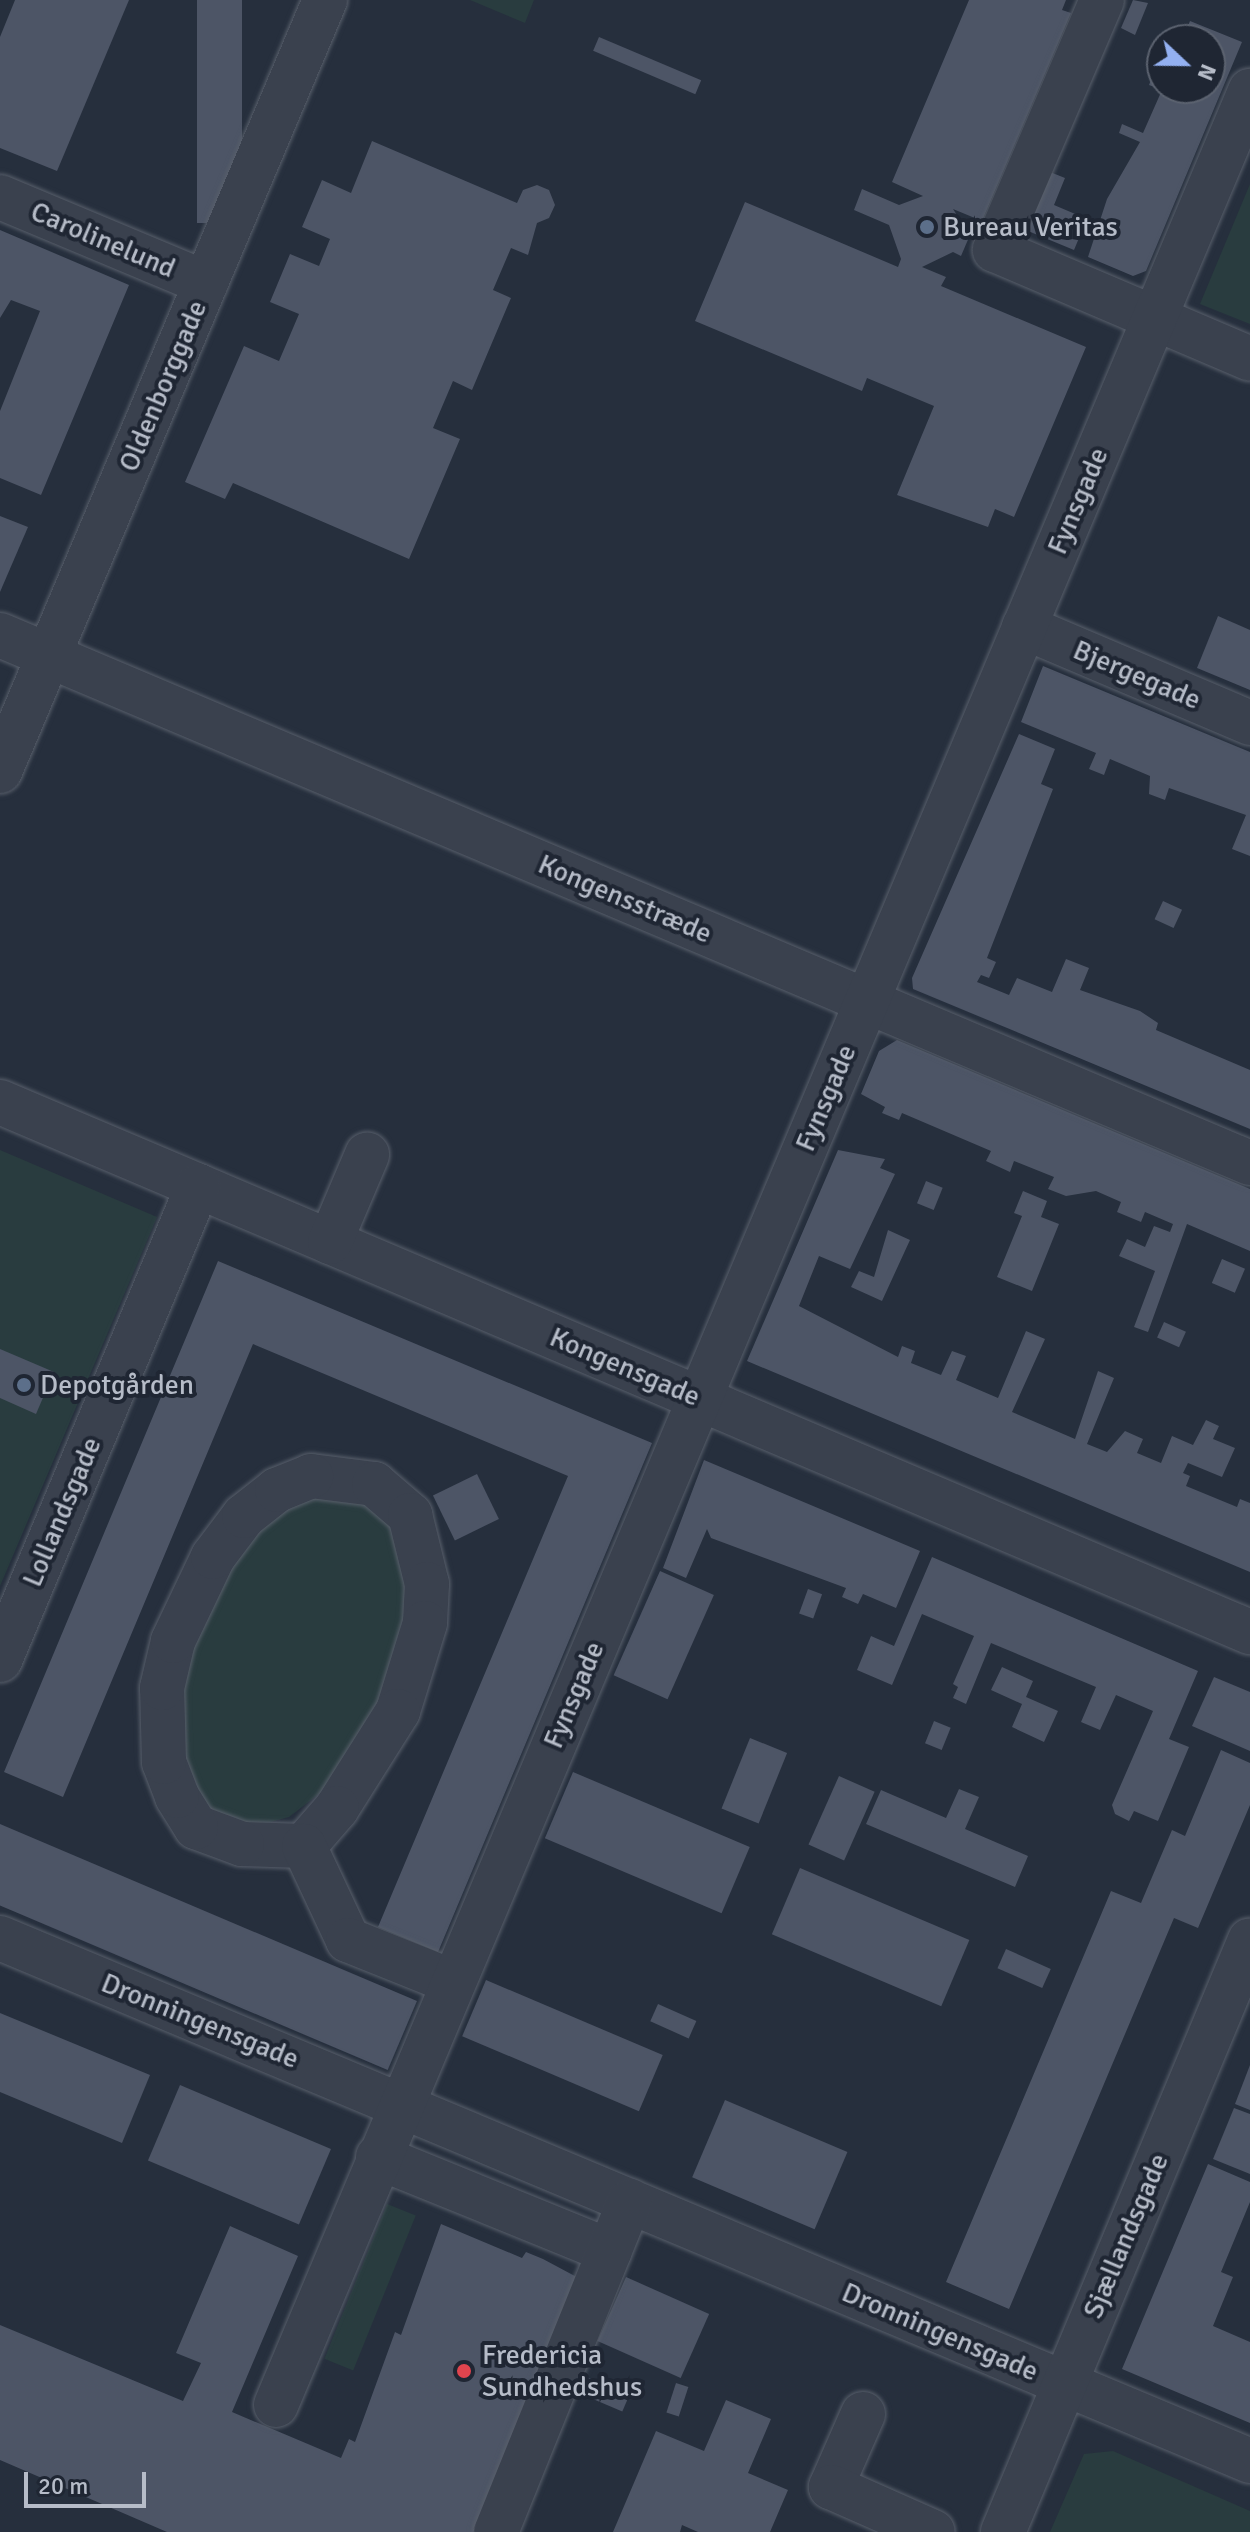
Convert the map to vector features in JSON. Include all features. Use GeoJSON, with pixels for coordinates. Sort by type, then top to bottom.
{"type":"FeatureCollection","features":[{"type":"Feature","properties":{"kind":"street","name":"Oldenborggade"},"geometry":{"type":"LineString","coordinates":[[0,771],[325,0]]}},
{"type":"Feature","properties":{"kind":"street"},"geometry":{"type":"LineString","coordinates":[[1102,0],[995,250],[1250,359]]}},
{"type":"Feature","properties":{"kind":"street","name":"Fynsgade"},"geometry":{"type":"LineString","coordinates":[[400,2103],[1250,91]]}},
{"type":"Feature","properties":{"kind":"street","name":"Carolinelund"},"geometry":{"type":"LineString","coordinates":[[0,197],[206,283]]}},
{"type":"Feature","properties":{"kind":"street","name":"Bjergegade"},"geometry":{"type":"LineString","coordinates":[[1024,627],[1250,723]]}},
{"type":"Feature","properties":{"kind":"street","name":"Kongensstræde"},"geometry":{"type":"LineString","coordinates":[[0,635],[1250,1163]]}},
{"type":"Feature","properties":{"kind":"street","name":"Kongensgade"},"geometry":{"type":"LineString","coordinates":[[0,1102],[1250,1632]]}},
{"type":"Feature","properties":{"kind":"street"},"geometry":{"type":"LineString","coordinates":[[330,1242],[367,1155]]}},
{"type":"Feature","properties":{"kind":"street","name":"Lollandsgade"},"geometry":{"type":"LineString","coordinates":[[0,1660],[198,1186]]}},
{"type":"Feature","properties":{"kind":"street"},"geometry":{"type":"LineString","coordinates":[[311,1476],[356,1477],[391,1494],[410,1515],[427,1584],[425,1623],[398,1711],[337,1808],[304,1846],[242,1844],[196,1827],[164,1762],[162,1688],[190,1600],[244,1516],[277,1490],[311,1476]]}},
{"type":"Feature","properties":{"kind":"street"},"geometry":{"type":"LineString","coordinates":[[304,1846],[348,1940],[453,1982]]}},
{"type":"Feature","properties":{"kind":"street","name":"Dronningensgade"},"geometry":{"type":"LineString","coordinates":[[0,1938],[1250,2461]]}},
{"type":"Feature","properties":{"kind":"street","name":"Sjællandsgade"},"geometry":{"type":"LineString","coordinates":[[1003,2532],[1250,1940]]}},
{"type":"Feature","properties":{"kind":"street"},"geometry":{"type":"LineString","coordinates":[[276,2405],[400,2103]]}},
{"type":"Feature","properties":{"kind":"street"},"geometry":{"type":"LineString","coordinates":[[378,2157],[610,2251]]}},
{"type":"Feature","properties":{"kind":"street"},"geometry":{"type":"LineString","coordinates":[[496,2532],[630,2201]]}},
{"type":"Feature","properties":{"kind":"street"},"geometry":{"type":"LineString","coordinates":[[863,2414],[831,2487],[933,2532]]}},
{"type":"Feature","properties":{"kind":"shaded area"},"geometry":{"type":"Polygon","coordinates":[[[470,0],[534,0],[525,23],[470,0]]]}},
{"type":"Feature","properties":{"kind":"shaded area"},"geometry":{"type":"Polygon","coordinates":[[[1250,184],[1250,324],[1200,304],[1250,184]]]}},
{"type":"Feature","properties":{"kind":"shaded area"},"geometry":{"type":"Polygon","coordinates":[[[0,1150],[157,1217],[0,1586],[0,1150]]]}},
{"type":"Feature","properties":{"kind":"shaded area"},"geometry":{"type":"Polygon","coordinates":[[[331,1484],[393,1512],[413,1580],[400,1668],[328,1787],[289,1817],[255,1826],[191,1804],[173,1678],[183,1643],[261,1518],[331,1484]]]}},
{"type":"Feature","properties":{"kind":"shaded area"},"geometry":{"type":"Polygon","coordinates":[[[387,2204],[416,2216],[353,2370],[324,2359],[387,2204]]]}},
{"type":"Feature","properties":{"kind":"shaded area"},"geometry":{"type":"Polygon","coordinates":[[[1113,2451],[1250,2511],[1250,2532],[1050,2532],[1084,2454],[1113,2451]]]}},
{"type":"Feature","properties":{"kind":"building"},"geometry":{"type":"Polygon","coordinates":[[[15,0],[129,0],[57,171],[0,148],[0,37],[15,0]]]}},
{"type":"Feature","properties":{"kind":"building"},"geometry":{"type":"Polygon","coordinates":[[[197,0],[242,0],[242,223],[197,223],[197,0]]]}},
{"type":"Feature","properties":{"kind":"building"},"geometry":{"type":"Polygon","coordinates":[[[969,0],[1066,0],[1062,10],[1071,13],[982,221],[953,209],[970,235],[961,256],[953,252],[922,267],[946,277],[941,286],[1086,347],[1014,517],[995,509],[988,527],[897,495],[934,406],[867,378],[862,391],[695,321],[745,202],[898,267],[901,259],[889,225],[854,210],[862,189],[899,205],[923,196],[892,182],[969,0]]]}},
{"type":"Feature","properties":{"kind":"building"},"geometry":{"type":"Polygon","coordinates":[[[1133,0],[1148,3],[1135,35],[1121,28],[1133,0]]]}},
{"type":"Feature","properties":{"kind":"building"},"geometry":{"type":"Polygon","coordinates":[[[1226,36],[1242,42],[1226,80],[1226,36]]]}},
{"type":"Feature","properties":{"kind":"building"},"geometry":{"type":"Polygon","coordinates":[[[599,37],[701,80],[695,94],[593,51],[599,37]]]}},
{"type":"Feature","properties":{"kind":"building"},"geometry":{"type":"Polygon","coordinates":[[[1156,104],[1216,104],[1146,271],[1133,276],[1088,257],[1107,199],[1140,142],[1119,133],[1122,124],[1143,133],[1156,104]]]}},
{"type":"Feature","properties":{"kind":"building"},"geometry":{"type":"Polygon","coordinates":[[[372,141],[517,203],[523,190],[537,185],[549,190],[555,205],[549,218],[537,223],[528,255],[511,248],[493,290],[511,298],[472,390],[453,381],[433,428],[460,439],[409,559],[233,483],[225,499],[185,482],[244,346],[279,361],[299,314],[270,302],[290,254],[319,266],[330,239],[302,227],[322,180],[351,193],[372,141]]]}},
{"type":"Feature","properties":{"kind":"building"},"geometry":{"type":"Polygon","coordinates":[[[1050,172],[1065,178],[1054,205],[1087,219],[1074,250],[1028,231],[1050,172]]]}},
{"type":"Feature","properties":{"kind":"building"},"geometry":{"type":"Polygon","coordinates":[[[0,230],[129,285],[41,495],[0,478],[0,411],[40,311],[11,300],[0,318],[0,230]]]}},
{"type":"Feature","properties":{"kind":"building"},"geometry":{"type":"Polygon","coordinates":[[[0,516],[28,527],[0,592],[0,516]]]}},
{"type":"Feature","properties":{"kind":"building"},"geometry":{"type":"Polygon","coordinates":[[[1218,616],[1250,630],[1250,690],[1197,668],[1218,616]]]}},
{"type":"Feature","properties":{"kind":"building"},"geometry":{"type":"Polygon","coordinates":[[[1043,666],[1250,752],[1250,856],[1232,849],[1246,815],[1169,788],[1165,800],[1149,794],[1150,776],[1110,759],[1104,775],[1089,769],[1096,753],[1021,722],[1043,666]]]}},
{"type":"Feature","properties":{"kind":"building"},"geometry":{"type":"Polygon","coordinates":[[[1019,734],[1055,749],[1041,784],[1053,789],[987,958],[996,962],[989,978],[981,975],[977,982],[1009,995],[1017,978],[1052,992],[1066,959],[1089,968],[1080,990],[1140,1011],[1158,1023],[1156,1030],[1250,1070],[1250,1129],[913,989],[912,978],[1019,734]]]}},
{"type":"Feature","properties":{"kind":"building"},"geometry":{"type":"Polygon","coordinates":[[[1163,901],[1182,910],[1174,928],[1155,919],[1163,901]]]}},
{"type":"Feature","properties":{"kind":"building"},"geometry":{"type":"Polygon","coordinates":[[[897,1040],[1250,1189],[1250,1251],[1187,1224],[1148,1332],[1134,1327],[1155,1271],[1119,1256],[1127,1239],[1145,1247],[1154,1226],[1170,1232],[1173,1224],[1145,1212],[1141,1222],[1117,1212],[1121,1202],[1096,1191],[1066,1196],[1048,1189],[1054,1177],[1014,1161],[1010,1172],[986,1161],[991,1151],[902,1113],[899,1120],[882,1113],[885,1107],[861,1094],[879,1051],[897,1040]]]}},
{"type":"Feature","properties":{"kind":"building"},"geometry":{"type":"Polygon","coordinates":[[[838,1150],[885,1159],[880,1168],[895,1174],[850,1269],[819,1256],[799,1306],[898,1357],[902,1346],[915,1351],[911,1363],[941,1375],[952,1351],[966,1356],[956,1380],[998,1398],[1026,1331],[1045,1339],[1012,1412],[1075,1439],[1098,1371],[1114,1378],[1087,1444],[1107,1452],[1125,1431],[1143,1439],[1137,1453],[1161,1463],[1172,1436],[1193,1445],[1206,1420],[1219,1426],[1213,1439],[1235,1448],[1222,1477],[1188,1463],[1183,1473],[1190,1476],[1186,1486],[1237,1507],[1240,1499],[1250,1503],[1250,1572],[747,1361],[838,1150]]]}},
{"type":"Feature","properties":{"kind":"building"},"geometry":{"type":"Polygon","coordinates":[[[926,1181],[943,1188],[934,1210],[917,1203],[926,1181]]]}},
{"type":"Feature","properties":{"kind":"building"},"geometry":{"type":"Polygon","coordinates":[[[1023,1191],[1047,1201],[1041,1217],[1059,1224],[1032,1291],[997,1277],[1022,1216],[1014,1213],[1023,1191]]]}},
{"type":"Feature","properties":{"kind":"building"},"geometry":{"type":"Polygon","coordinates":[[[888,1230],[910,1240],[882,1301],[851,1287],[859,1271],[874,1277],[888,1230]]]}},
{"type":"Feature","properties":{"kind":"building"},"geometry":{"type":"Polygon","coordinates":[[[1222,1259],[1245,1269],[1235,1293],[1212,1283],[1222,1259]]]}},
{"type":"Feature","properties":{"kind":"building"},"geometry":{"type":"Polygon","coordinates":[[[218,1261],[652,1443],[438,1952],[378,1927],[568,1476],[253,1344],[63,1797],[4,1772],[218,1261]]]}},
{"type":"Feature","properties":{"kind":"building"},"geometry":{"type":"Polygon","coordinates":[[[1164,1322],[1186,1332],[1179,1347],[1157,1338],[1164,1322]]]}},
{"type":"Feature","properties":{"kind":"building","name":"Depotgården"},"geometry":{"type":"Polygon","coordinates":[[[0,1349],[54,1372],[36,1414],[0,1398],[0,1349]]]}},
{"type":"Feature","properties":{"kind":"building"},"geometry":{"type":"Polygon","coordinates":[[[704,1460],[920,1551],[896,1608],[863,1594],[858,1604],[842,1597],[846,1588],[711,1538],[707,1529],[686,1578],[663,1568],[704,1460]]]}},
{"type":"Feature","properties":{"kind":"building"},"geometry":{"type":"Polygon","coordinates":[[[477,1474],[499,1519],[455,1540],[433,1495],[477,1474]]]}},
{"type":"Feature","properties":{"kind":"building"},"geometry":{"type":"Polygon","coordinates":[[[932,1557],[1198,1671],[1169,1739],[1189,1747],[1158,1821],[1134,1811],[1129,1821],[1115,1814],[1112,1805],[1153,1711],[1116,1695],[1100,1730],[1081,1722],[1096,1687],[991,1643],[966,1704],[953,1698],[958,1687],[953,1684],[974,1636],[922,1614],[892,1685],[857,1670],[871,1636],[894,1646],[932,1557]]]}},
{"type":"Feature","properties":{"kind":"building"},"geometry":{"type":"Polygon","coordinates":[[[660,1571],[714,1595],[668,1699],[614,1675],[660,1571]]]}},
{"type":"Feature","properties":{"kind":"building"},"geometry":{"type":"Polygon","coordinates":[[[808,1589],[822,1594],[813,1619],[799,1613],[808,1589]]]}},
{"type":"Feature","properties":{"kind":"building"},"geometry":{"type":"Polygon","coordinates":[[[1002,1667],[1033,1681],[1026,1697],[1058,1711],[1044,1742],[1012,1727],[1022,1704],[991,1690],[1002,1667]]]}},
{"type":"Feature","properties":{"kind":"building"},"geometry":{"type":"Polygon","coordinates":[[[1214,1677],[1250,1692],[1250,1751],[1192,1726],[1214,1677]]]}},
{"type":"Feature","properties":{"kind":"building"},"geometry":{"type":"Polygon","coordinates":[[[934,1721],[951,1728],[942,1750],[925,1743],[934,1721]]]}},
{"type":"Feature","properties":{"kind":"building"},"geometry":{"type":"Polygon","coordinates":[[[750,1738],[787,1753],[759,1823],[722,1808],[750,1738]]]}},
{"type":"Feature","properties":{"kind":"building"},"geometry":{"type":"Polygon","coordinates":[[[1221,1750],[1250,1763],[1250,1805],[1198,1928],[1174,1918],[1009,2309],[946,2282],[1111,1891],[1141,1903],[1172,1830],[1185,1836],[1221,1750]]]}},
{"type":"Feature","properties":{"kind":"building"},"geometry":{"type":"Polygon","coordinates":[[[573,1772],[750,1847],[722,1913],[545,1838],[573,1772]]]}},
{"type":"Feature","properties":{"kind":"building"},"geometry":{"type":"Polygon","coordinates":[[[839,1776],[875,1792],[844,1860],[808,1845],[839,1776]]]}},
{"type":"Feature","properties":{"kind":"building"},"geometry":{"type":"Polygon","coordinates":[[[959,1789],[979,1797],[965,1829],[1028,1856],[1015,1887],[866,1824],[881,1790],[946,1818],[959,1789]]]}},
{"type":"Feature","properties":{"kind":"building"},"geometry":{"type":"Polygon","coordinates":[[[0,1824],[417,2001],[388,2070],[0,1905],[0,1824]]]}},
{"type":"Feature","properties":{"kind":"building"},"geometry":{"type":"Polygon","coordinates":[[[800,1868],[969,1940],[941,2006],[772,1934],[800,1868]]]}},
{"type":"Feature","properties":{"kind":"building"},"geometry":{"type":"Polygon","coordinates":[[[1006,1949],[1051,1969],[1042,1988],[997,1968],[1006,1949]]]}},
{"type":"Feature","properties":{"kind":"building"},"geometry":{"type":"Polygon","coordinates":[[[486,1980],[663,2055],[639,2111],[462,2036],[486,1980]]]}},
{"type":"Feature","properties":{"kind":"building"},"geometry":{"type":"Polygon","coordinates":[[[658,2004],[696,2021],[689,2038],[650,2021],[658,2004]]]}},
{"type":"Feature","properties":{"kind":"building"},"geometry":{"type":"Polygon","coordinates":[[[0,2013],[150,2075],[122,2143],[0,2092],[0,2013]]]}},
{"type":"Feature","properties":{"kind":"building"},"geometry":{"type":"Polygon","coordinates":[[[1250,2065],[1250,2110],[1235,2104],[1250,2065]]]}},
{"type":"Feature","properties":{"kind":"building"},"geometry":{"type":"Polygon","coordinates":[[[180,2085],[331,2149],[299,2225],[148,2160],[180,2085]]]}},
{"type":"Feature","properties":{"kind":"building"},"geometry":{"type":"Polygon","coordinates":[[[725,2100],[847,2152],[815,2229],[692,2177],[725,2100]]]}},
{"type":"Feature","properties":{"kind":"building"},"geometry":{"type":"Polygon","coordinates":[[[1234,2108],[1250,2114],[1250,2174],[1213,2159],[1234,2108]]]}},
{"type":"Feature","properties":{"kind":"building"},"geometry":{"type":"Polygon","coordinates":[[[1208,2164],[1250,2182],[1250,2202],[1221,2272],[1233,2277],[1213,2326],[1250,2342],[1250,2423],[1122,2369],[1208,2164]]]}},
{"type":"Feature","properties":{"kind":"building","name":"Fredericia Sundhedshus"},"geometry":{"type":"Polygon","coordinates":[[[441,2224],[522,2258],[526,2252],[586,2282],[481,2532],[167,2532],[0,2460],[0,2325],[183,2401],[201,2363],[176,2353],[230,2226],[298,2256],[232,2412],[341,2458],[349,2439],[355,2442],[395,2332],[401,2335],[441,2224]]]}},
{"type":"Feature","properties":{"kind":"building"},"geometry":{"type":"Polygon","coordinates":[[[626,2277],[709,2314],[681,2378],[598,2341],[626,2277]]]}},
{"type":"Feature","properties":{"kind":"building"},"geometry":{"type":"Polygon","coordinates":[[[587,2377],[629,2395],[622,2412],[580,2394],[587,2377]]]}},
{"type":"Feature","properties":{"kind":"building"},"geometry":{"type":"Polygon","coordinates":[[[676,2383],[688,2387],[679,2416],[666,2412],[676,2383]]]}},
{"type":"Feature","properties":{"kind":"building"},"geometry":{"type":"Polygon","coordinates":[[[726,2400],[771,2419],[748,2473],[788,2490],[770,2532],[698,2532],[682,2525],[680,2532],[613,2532],[656,2431],[704,2451],[726,2400]]]}},
{"type":"Feature","properties":{"kind":"place","name":"Bureau Veritas"},"geometry":{"type":"Point","coordinates":[927,227]}},
{"type":"Feature","properties":{"kind":"place","name":"Depotgården"},"geometry":{"type":"Point","coordinates":[24,1385]}},
{"type":"Feature","properties":{"kind":"place","name":"Fredericia Sundhedshus"},"geometry":{"type":"Point","coordinates":[464,2371]}}]}
